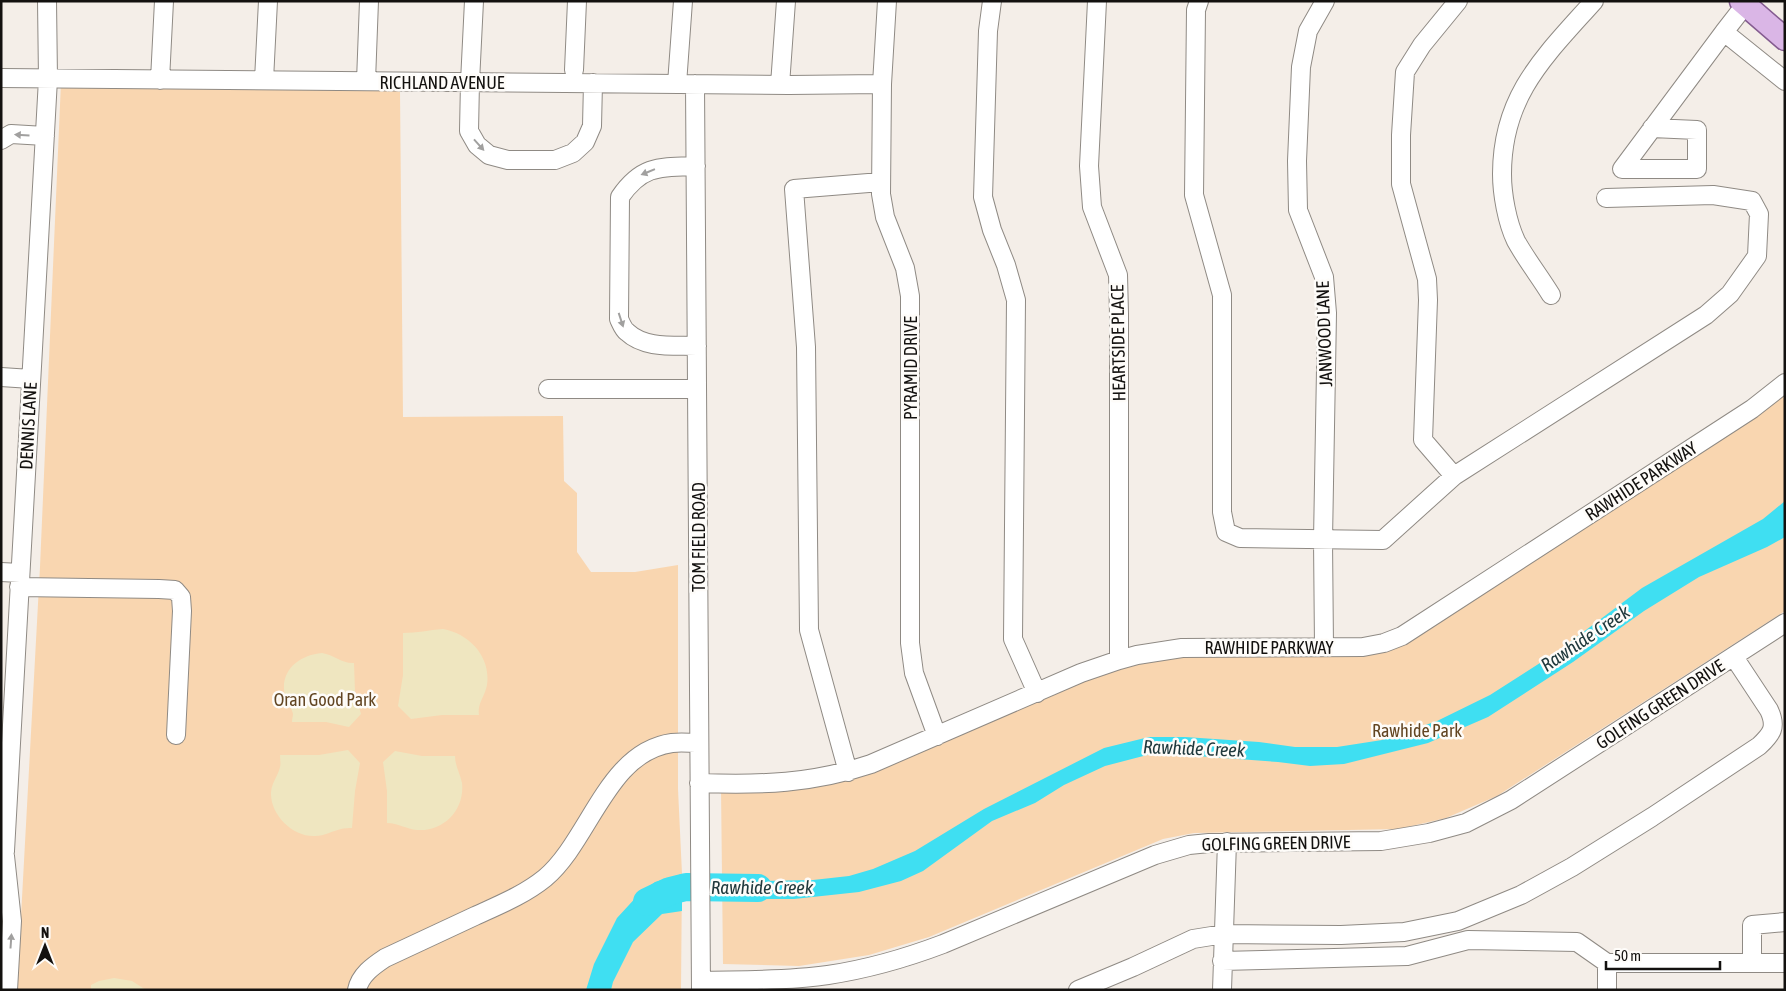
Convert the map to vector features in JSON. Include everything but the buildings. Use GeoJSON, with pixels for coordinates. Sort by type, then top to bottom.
{"type":"FeatureCollection","features":[{"type":"Feature","properties":{"kind":"main road"},"geometry":{"type":"LineString","coordinates":[[1743,3],[1785,39]]}},
{"type":"Feature","properties":{"kind":"street","name":"DENNIS LANE"},"geometry":{"type":"LineString","coordinates":[[8,990],[12,921],[5,851],[6,737],[20,580],[45,136],[48,79],[47,1]]}},
{"type":"Feature","properties":{"kind":"street"},"geometry":{"type":"LineString","coordinates":[[160,80],[164,1]]}},
{"type":"Feature","properties":{"kind":"street"},"geometry":{"type":"LineString","coordinates":[[264,80],[268,1]]}},
{"type":"Feature","properties":{"kind":"street"},"geometry":{"type":"LineString","coordinates":[[366,82],[369,1]]}},
{"type":"Feature","properties":{"kind":"street"},"geometry":{"type":"LineString","coordinates":[[474,1],[469,131],[477,145],[489,154],[508,160],[555,160],[573,153],[585,142],[592,126],[593,83]]}},
{"type":"Feature","properties":{"kind":"street"},"geometry":{"type":"LineString","coordinates":[[574,70],[577,1]]}},
{"type":"Feature","properties":{"kind":"street"},"geometry":{"type":"LineString","coordinates":[[677,84],[683,1]]}},
{"type":"Feature","properties":{"kind":"street"},"geometry":{"type":"LineString","coordinates":[[780,85],[786,1]]}},
{"type":"Feature","properties":{"kind":"street","name":"PYRAMID DRIVE"},"geometry":{"type":"LineString","coordinates":[[887,1],[882,84],[881,194],[885,216],[906,268],[910,296],[910,642],[914,673],[937,736]]}},
{"type":"Feature","properties":{"kind":"street"},"geometry":{"type":"LineString","coordinates":[[992,1],[988,31],[983,197],[1016,300],[1013,639],[1037,693]]}},
{"type":"Feature","properties":{"kind":"street","name":"HEARTSIDE PLACE"},"geometry":{"type":"LineString","coordinates":[[1097,1],[1089,166],[1092,206],[1118,275],[1119,660]]}},
{"type":"Feature","properties":{"kind":"street"},"geometry":{"type":"LineString","coordinates":[[1199,1],[1196,10],[1194,195],[1222,295],[1222,512],[1226,532],[1240,538],[1384,540],[1454,476],[1706,316],[1730,294],[1757,256],[1760,214],[1752,202],[1713,195],[1606,198]]}},
{"type":"Feature","properties":{"kind":"street","name":"JANWOOD LANE"},"geometry":{"type":"LineString","coordinates":[[1324,647],[1323,540],[1327,314],[1324,277],[1298,210],[1297,161],[1301,67],[1308,30],[1325,1]]}},
{"type":"Feature","properties":{"kind":"street"},"geometry":{"type":"LineString","coordinates":[[1454,476],[1423,440],[1428,300],[1427,279],[1401,184],[1401,164],[1405,72],[1422,45],[1458,1]]}},
{"type":"Feature","properties":{"kind":"street"},"geometry":{"type":"LineString","coordinates":[[1551,295],[1515,240],[1505,205],[1502,184],[1502,154],[1510,116],[1520,92],[1542,58],[1594,1]]}},
{"type":"Feature","properties":{"kind":"street"},"geometry":{"type":"LineString","coordinates":[[1652,128],[1724,32],[1743,3]]}},
{"type":"Feature","properties":{"kind":"street"},"geometry":{"type":"LineString","coordinates":[[1724,32],[1785,81]]}},
{"type":"Feature","properties":{"kind":"street","name":"RICHLAND AVENUE"},"geometry":{"type":"LineString","coordinates":[[1,78],[780,85],[882,84]]}},
{"type":"Feature","properties":{"kind":"street","name":"TOM FIELD ROAD"},"geometry":{"type":"LineString","coordinates":[[696,84],[701,985]]}},
{"type":"Feature","properties":{"kind":"street"},"geometry":{"type":"LineString","coordinates":[[1,140],[11,134],[45,136]]}},
{"type":"Feature","properties":{"kind":"street"},"geometry":{"type":"LineString","coordinates":[[696,166],[660,168],[643,173],[630,183],[620,197],[619,319],[626,332],[640,341],[659,345],[697,346]]}},
{"type":"Feature","properties":{"kind":"street"},"geometry":{"type":"LineString","coordinates":[[848,772],[809,630],[806,347],[794,189],[881,182]]}},
{"type":"Feature","properties":{"kind":"street"},"geometry":{"type":"LineString","coordinates":[[1,377],[31,380]]}},
{"type":"Feature","properties":{"kind":"street","name":"RAWHIDE PARKWAY"},"geometry":{"type":"LineString","coordinates":[[699,783],[791,783],[848,772],[937,736],[1081,673],[1119,660],[1182,648],[1363,647],[1402,636],[1752,409],[1785,384]]}},
{"type":"Feature","properties":{"kind":"street"},"geometry":{"type":"LineString","coordinates":[[548,390],[697,390]]}},
{"type":"Feature","properties":{"kind":"street"},"geometry":{"type":"LineString","coordinates":[[1,572],[20,580],[175,590],[181,597],[182,611],[176,735]]}},
{"type":"Feature","properties":{"kind":"street","name":"GOLFING GREEN DRIVE"},"geometry":{"type":"LineString","coordinates":[[701,985],[826,975],[902,959],[943,944],[1156,855],[1189,845],[1227,842],[1381,841],[1429,833],[1466,823],[1511,800],[1785,623]]}},
{"type":"Feature","properties":{"kind":"street"},"geometry":{"type":"LineString","coordinates":[[1078,990],[1134,967],[1193,939],[1224,934],[1341,936],[1404,932],[1458,921],[1521,895],[1572,867],[1652,817],[1759,746],[1768,738],[1773,728],[1774,719],[1734,657]]}},
{"type":"Feature","properties":{"kind":"street"},"geometry":{"type":"LineString","coordinates":[[357,990],[358,984],[370,968],[385,958],[517,896],[544,878],[562,860],[619,775],[634,760],[649,750],[672,743],[699,743]]}},
{"type":"Feature","properties":{"kind":"street"},"geometry":{"type":"LineString","coordinates":[[1222,990],[1227,842]]}},
{"type":"Feature","properties":{"kind":"street","name":"DENNIS LANE"},"geometry":{"type":"LineString","coordinates":[[1,870],[5,851]]}},
{"type":"Feature","properties":{"kind":"street"},"geometry":{"type":"LineString","coordinates":[[1752,963],[1752,925],[1785,922]]}},
{"type":"Feature","properties":{"kind":"street"},"geometry":{"type":"LineString","coordinates":[[1222,961],[1406,956],[1468,940],[1577,942],[1607,963],[1785,963]]}},
{"type":"Feature","properties":{"kind":"street"},"geometry":{"type":"LineString","coordinates":[[1607,963],[1607,990]]}},
{"type":"Feature","properties":{"kind":"green space","name":"Oran Good Park"},"geometry":{"type":"Polygon","coordinates":[[[61,82],[400,91],[403,417],[563,416],[564,481],[577,493],[577,552],[591,572],[635,572],[678,565],[678,789],[682,874],[681,990],[17,990],[40,567],[61,82]]]}},
{"type":"Feature","properties":{"kind":"green space","name":"Rawhide Park"},"geometry":{"type":"Polygon","coordinates":[[[1785,392],[1785,611],[1497,796],[1446,818],[1399,829],[1194,833],[1163,839],[929,937],[869,955],[799,966],[723,964],[721,788],[801,785],[1118,663],[1181,652],[1369,649],[1785,392]]]}},
{"type":"Feature","properties":{"kind":"sand"},"geometry":{"type":"Polygon","coordinates":[[[443,629],[462,636],[470,642],[477,648],[486,665],[487,685],[479,707],[479,715],[442,715],[411,719],[398,706],[403,675],[403,633],[443,629]]]}},
{"type":"Feature","properties":{"kind":"sand"},"geometry":{"type":"Polygon","coordinates":[[[322,653],[354,663],[355,692],[361,714],[349,727],[326,722],[292,722],[293,714],[286,698],[284,687],[288,672],[306,657],[322,653]]]}},
{"type":"Feature","properties":{"kind":"sand"},"geometry":{"type":"Polygon","coordinates":[[[348,750],[360,763],[355,791],[352,828],[315,836],[299,833],[291,829],[274,809],[272,801],[271,792],[280,767],[280,755],[319,755],[348,750]]]}},
{"type":"Feature","properties":{"kind":"sand"},"geometry":{"type":"Polygon","coordinates":[[[395,751],[422,756],[455,756],[462,783],[462,793],[456,810],[444,823],[427,830],[417,830],[387,823],[387,791],[383,762],[395,751]]]}},
{"type":"Feature","properties":{"kind":"sand"},"geometry":{"type":"Polygon","coordinates":[[[114,978],[132,981],[146,990],[91,990],[91,985],[114,978]]]}},
{"type":"Feature","properties":{"kind":"water","name":"Rawhide Creek"},"geometry":{"type":"Polygon","coordinates":[[[1785,501],[1785,537],[1699,577],[1644,611],[1573,662],[1488,717],[1428,743],[1344,764],[1310,766],[1171,753],[1151,754],[1105,766],[1064,785],[1035,803],[992,821],[923,871],[901,881],[859,892],[794,899],[722,899],[722,877],[761,881],[813,880],[849,876],[873,869],[915,851],[984,809],[1104,748],[1149,737],[1185,737],[1259,742],[1295,747],[1337,747],[1382,740],[1437,721],[1490,695],[1554,654],[1642,588],[1763,519],[1785,501]]]}},
{"type":"Feature","properties":{"kind":"water","name":"Rawhide Creek"},"geometry":{"type":"Polygon","coordinates":[[[682,874],[682,911],[662,914],[633,942],[613,982],[611,990],[586,990],[594,964],[617,918],[640,893],[655,882],[682,874]]]}},
{"type":"Feature","properties":{"kind":"waterway","name":"Rawhide Creek"},"geometry":{"type":"LineString","coordinates":[[647,902],[670,891],[686,887],[758,888]]}}]}
